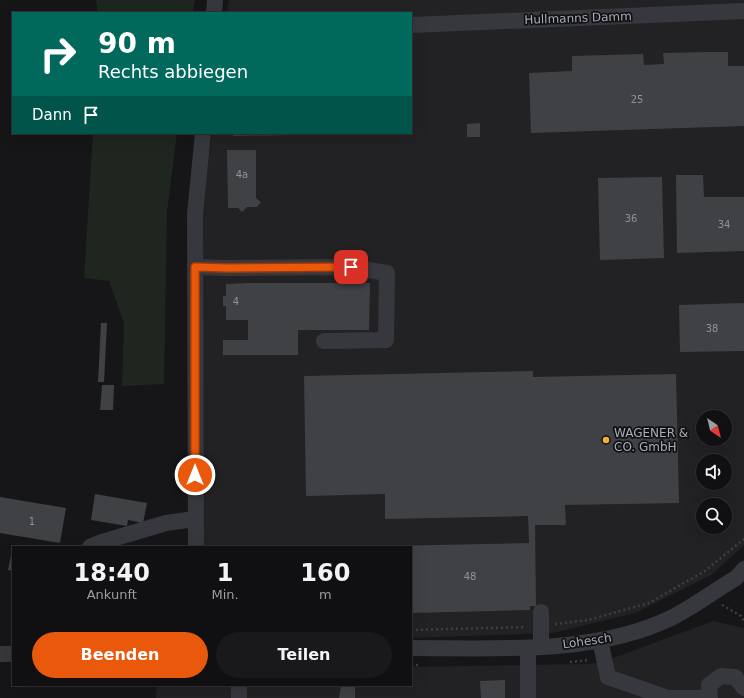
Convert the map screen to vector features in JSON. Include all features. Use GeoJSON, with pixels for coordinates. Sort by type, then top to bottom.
{"type":"FeatureCollection","features":[{"type":"Feature","properties":{"kind":"street"},"geometry":{"type":"LineString","coordinates":[[214,12],[215,0]]}},
{"type":"Feature","properties":{"kind":"street","name":"Hullmanns Damm"},"geometry":{"type":"LineString","coordinates":[[412,25],[744,11]]}},
{"type":"Feature","properties":{"kind":"street"},"geometry":{"type":"LineString","coordinates":[[196,546],[195,214],[203,134]]}},
{"type":"Feature","properties":{"kind":"street"},"geometry":{"type":"LineString","coordinates":[[195,267],[351,267],[387,273],[386,340],[324,341]]}},
{"type":"Feature","properties":{"kind":"street"},"geometry":{"type":"LineString","coordinates":[[92,546],[166,523],[195,519]]}},
{"type":"Feature","properties":{"kind":"street","name":"Lohesch"},"geometry":{"type":"LineString","coordinates":[[412,648],[534,648],[600,640],[632,633],[671,618],[741,579]]}},
{"type":"Feature","properties":{"kind":"street"},"geometry":{"type":"LineString","coordinates":[[528,698],[534,648],[540,619]]}},
{"type":"Feature","properties":{"kind":"street"},"geometry":{"type":"LineString","coordinates":[[600,640],[608,677],[668,698],[710,698],[709,685],[721,676],[735,677],[744,688]]}},
{"type":"Feature","properties":{"kind":"street"},"geometry":{"type":"LineString","coordinates":[[0,654],[12,654]]}},
{"type":"Feature","properties":{"kind":"street"},"geometry":{"type":"LineString","coordinates":[[239,686],[239,698]]}},
{"type":"Feature","properties":{"kind":"path"},"geometry":{"type":"LineString","coordinates":[[412,630],[540,619],[588,620],[649,603],[706,571],[744,539]]}},
{"type":"Feature","properties":{"kind":"path"},"geometry":{"type":"LineString","coordinates":[[716,601],[741,616],[744,621]]}},
{"type":"Feature","properties":{"kind":"shaded area"},"geometry":{"type":"Polygon","coordinates":[[[96,0],[195,0],[193,12],[98,12],[96,0]]]}},
{"type":"Feature","properties":{"kind":"shaded area"},"geometry":{"type":"Polygon","coordinates":[[[229,0],[744,0],[744,545],[711,575],[635,613],[553,633],[412,638],[412,546],[202,546],[201,216],[212,134],[412,134],[412,12],[227,12],[229,0]]]}},
{"type":"Feature","properties":{"kind":"shaded area"},"geometry":{"type":"Polygon","coordinates":[[[93,134],[177,134],[167,212],[164,384],[122,386],[124,323],[109,281],[84,278],[93,134]]]}},
{"type":"Feature","properties":{"kind":"shaded area"},"geometry":{"type":"Polygon","coordinates":[[[713,621],[744,628],[744,698],[156,698],[157,686],[412,686],[412,667],[589,664],[605,661],[713,621]]]}},
{"type":"Feature","properties":{"kind":"building"},"geometry":{"type":"Polygon","coordinates":[[[728,52],[728,66],[744,66],[744,126],[531,133],[529,73],[572,71],[572,56],[643,54],[644,65],[664,64],[663,53],[728,52]]]}},
{"type":"Feature","properties":{"kind":"building"},"geometry":{"type":"Polygon","coordinates":[[[480,123],[480,137],[467,137],[467,124],[480,123]]]}},
{"type":"Feature","properties":{"kind":"building"},"geometry":{"type":"Polygon","coordinates":[[[233,134],[293,134],[293,135],[233,136],[233,134]]]}},
{"type":"Feature","properties":{"kind":"building"},"geometry":{"type":"Polygon","coordinates":[[[227,150],[256,150],[256,198],[261,202],[257,207],[247,207],[242,212],[238,208],[228,208],[227,150]]]}},
{"type":"Feature","properties":{"kind":"building"},"geometry":{"type":"Polygon","coordinates":[[[676,175],[703,175],[704,197],[744,197],[744,251],[677,253],[676,175]]]}},
{"type":"Feature","properties":{"kind":"building"},"geometry":{"type":"Polygon","coordinates":[[[662,177],[664,258],[600,260],[598,178],[662,177]]]}},
{"type":"Feature","properties":{"kind":"building"},"geometry":{"type":"Polygon","coordinates":[[[370,283],[369,330],[298,330],[298,355],[223,355],[223,340],[248,340],[248,320],[226,320],[226,306],[223,306],[223,296],[226,296],[226,284],[370,283]]]}},
{"type":"Feature","properties":{"kind":"building"},"geometry":{"type":"Polygon","coordinates":[[[744,303],[744,351],[680,352],[679,305],[744,303]]]}},
{"type":"Feature","properties":{"kind":"building"},"geometry":{"type":"Polygon","coordinates":[[[101,323],[107,323],[104,382],[98,382],[101,323]]]}},
{"type":"Feature","properties":{"kind":"building"},"geometry":{"type":"Polygon","coordinates":[[[533,371],[533,377],[676,374],[679,503],[565,505],[566,525],[535,525],[536,606],[530,606],[530,610],[412,613],[412,546],[387,546],[529,543],[528,516],[385,519],[385,494],[306,496],[304,376],[533,371]]]}},
{"type":"Feature","properties":{"kind":"building"},"geometry":{"type":"Polygon","coordinates":[[[102,385],[114,385],[113,410],[100,410],[102,385]]]}},
{"type":"Feature","properties":{"kind":"building"},"geometry":{"type":"Polygon","coordinates":[[[95,494],[147,503],[143,523],[128,520],[127,526],[91,520],[95,494]]]}},
{"type":"Feature","properties":{"kind":"building"},"geometry":{"type":"Polygon","coordinates":[[[0,497],[66,508],[60,543],[0,533],[0,497]]]}},
{"type":"Feature","properties":{"kind":"building"},"geometry":{"type":"Polygon","coordinates":[[[12,550],[12,571],[8,570],[12,550]]]}},
{"type":"Feature","properties":{"kind":"building"},"geometry":{"type":"Polygon","coordinates":[[[505,680],[505,698],[481,698],[480,681],[505,680]]]}},
{"type":"Feature","properties":{"kind":"building"},"geometry":{"type":"Polygon","coordinates":[[[341,686],[355,686],[355,698],[339,698],[341,686]]]}},
{"type":"Feature","properties":{"kind":"place","name":"WAGENER & CO. GmbH"},"geometry":{"type":"Point","coordinates":[606,440]}},
{"type":"Feature","properties":{"kind":"route"},"geometry":{"type":"LineString","coordinates":[[195,475],[195,267],[351,267]]}}]}
